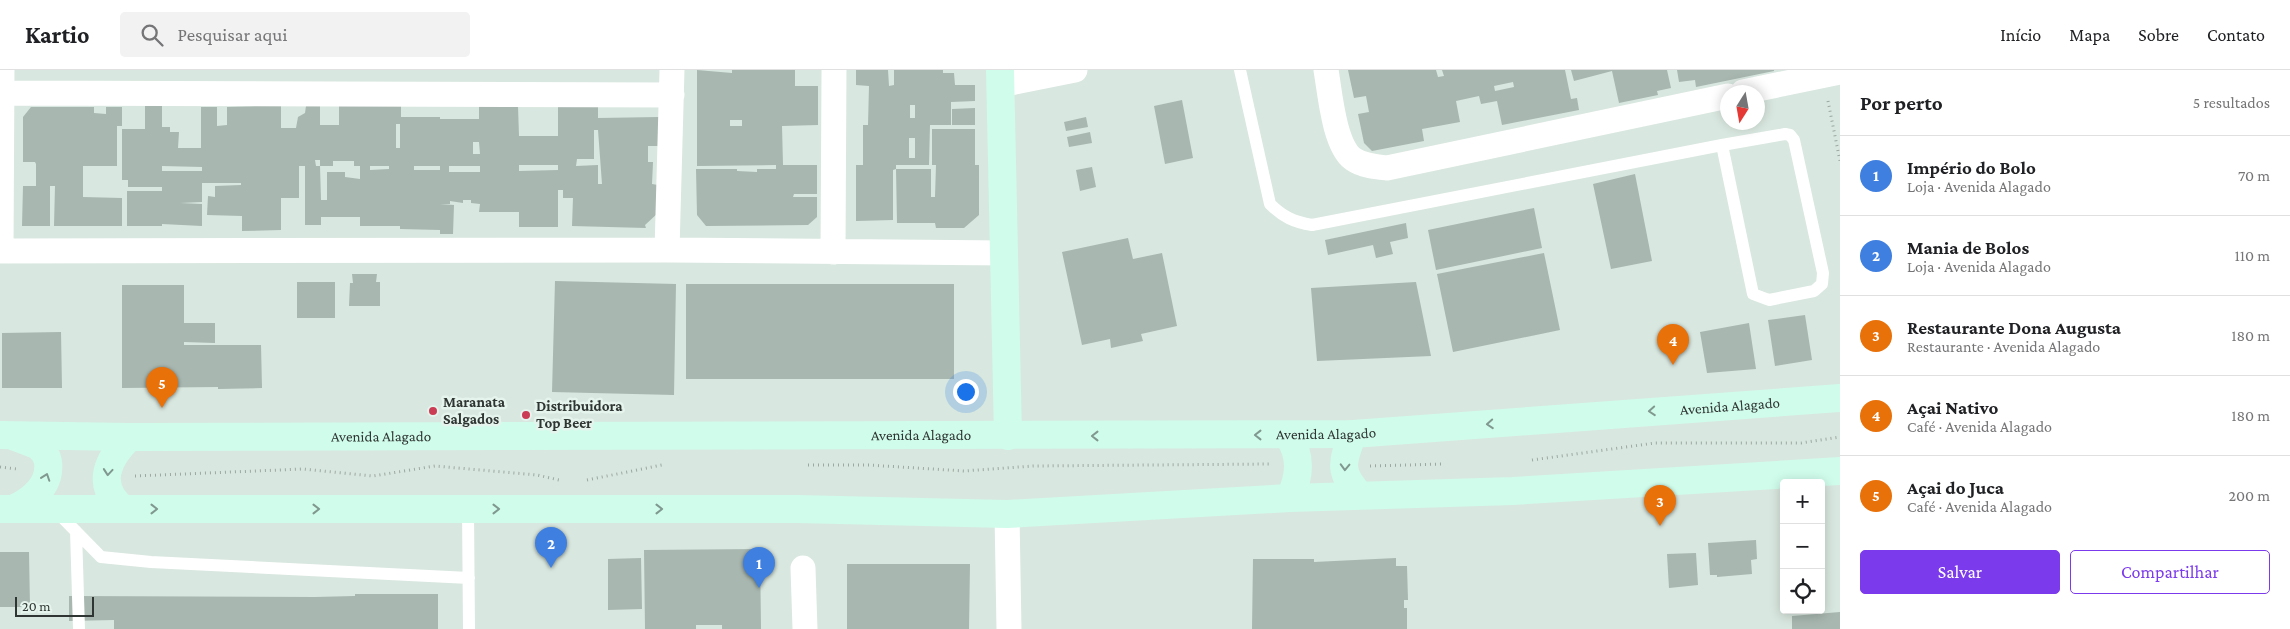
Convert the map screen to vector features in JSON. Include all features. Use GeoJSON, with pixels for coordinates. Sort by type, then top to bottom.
{"type":"FeatureCollection","features":[{"type":"Feature","properties":{"kind":"main road"},"geometry":{"type":"LineString","coordinates":[[1000,77],[1008,436]]}},
{"type":"Feature","properties":{"kind":"main road","name":"Avenida Alagado"},"geometry":{"type":"LineString","coordinates":[[4,434],[130,437],[1353,434],[1840,398]]}},
{"type":"Feature","properties":{"kind":"main road"},"geometry":{"type":"LineString","coordinates":[[4,434],[39,447],[47,456],[49,471],[46,482],[29,502],[6,509]]}},
{"type":"Feature","properties":{"kind":"main road"},"geometry":{"type":"LineString","coordinates":[[1353,434],[1343,467],[1348,483],[1360,495]]}},
{"type":"Feature","properties":{"kind":"main road"},"geometry":{"type":"LineString","coordinates":[[1288,435],[1297,453],[1299,464],[1297,483],[1290,498]]}},
{"type":"Feature","properties":{"kind":"main road"},"geometry":{"type":"LineString","coordinates":[[123,509],[114,502],[109,492],[107,477],[109,461],[130,437]]}},
{"type":"Feature","properties":{"kind":"main road"},"geometry":{"type":"LineString","coordinates":[[6,509],[797,509],[1007,514],[1290,498],[1513,491],[1840,471]]}},
{"type":"Feature","properties":{"kind":"street"},"geometry":{"type":"LineString","coordinates":[[667,250],[672,70]]}},
{"type":"Feature","properties":{"kind":"street"},"geometry":{"type":"LineString","coordinates":[[833,252],[834,70]]}},
{"type":"Feature","properties":{"kind":"street"},"geometry":{"type":"LineString","coordinates":[[1000,77],[1075,70]]}},
{"type":"Feature","properties":{"kind":"street"},"geometry":{"type":"LineString","coordinates":[[1326,70],[1339,141],[1352,159],[1369,166],[1387,168],[1720,98]]}},
{"type":"Feature","properties":{"kind":"street"},"geometry":{"type":"LineString","coordinates":[[1765,88],[1831,74]]}},
{"type":"Feature","properties":{"kind":"street"},"geometry":{"type":"LineString","coordinates":[[672,95],[2,82],[1,251],[667,250],[1005,253]]}},
{"type":"Feature","properties":{"kind":"street"},"geometry":{"type":"LineString","coordinates":[[1007,514],[1009,629]]}},
{"type":"Feature","properties":{"kind":"street"},"geometry":{"type":"LineString","coordinates":[[803,568],[805,629]]}},
{"type":"Feature","properties":{"kind":"lane"},"geometry":{"type":"LineString","coordinates":[[1240,70],[1270,204],[1282,216],[1293,221],[1312,225],[1722,145],[1785,134],[1790,135],[1794,140],[1823,273],[1822,284],[1814,291],[1768,300],[1753,294],[1722,145]]}},
{"type":"Feature","properties":{"kind":"lane"},"geometry":{"type":"LineString","coordinates":[[55,509],[101,557],[151,562],[469,578]]}},
{"type":"Feature","properties":{"kind":"lane"},"geometry":{"type":"LineString","coordinates":[[468,509],[469,629]]}},
{"type":"Feature","properties":{"kind":"lane"},"geometry":{"type":"LineString","coordinates":[[76,531],[79,629]]}},
{"type":"Feature","properties":{"kind":"path"},"geometry":{"type":"LineString","coordinates":[[1831,74],[1840,160]]}},
{"type":"Feature","properties":{"kind":"path"},"geometry":{"type":"LineString","coordinates":[[1531,460],[1655,443],[1801,442],[1840,437]]}},
{"type":"Feature","properties":{"kind":"path"},"geometry":{"type":"LineString","coordinates":[[580,482],[666,464]]}},
{"type":"Feature","properties":{"kind":"path"},"geometry":{"type":"LineString","coordinates":[[801,465],[869,465],[964,471],[1034,466],[1299,464]]}},
{"type":"Feature","properties":{"kind":"path"},"geometry":{"type":"LineString","coordinates":[[1343,467],[1450,464]]}},
{"type":"Feature","properties":{"kind":"path"},"geometry":{"type":"LineString","coordinates":[[107,477],[304,468],[373,476],[435,466],[537,474],[562,481]]}},
{"type":"Feature","properties":{"kind":"path"},"geometry":{"type":"LineString","coordinates":[[0,467],[49,471]]}},
{"type":"Feature","properties":{"kind":"building"},"geometry":{"type":"Polygon","coordinates":[[[697,70],[732,73],[732,70],[795,70],[795,86],[818,86],[818,125],[782,126],[783,165],[817,165],[817,194],[794,194],[793,197],[817,197],[817,217],[808,225],[706,226],[697,215],[696,169],[737,169],[737,171],[757,172],[757,169],[776,169],[776,165],[697,166],[697,70]],[[730,120],[730,126],[742,126],[742,120],[730,120]]]}},
{"type":"Feature","properties":{"kind":"building"},"geometry":{"type":"Polygon","coordinates":[[[856,70],[888,70],[889,86],[894,85],[894,70],[943,70],[943,73],[954,73],[955,85],[975,85],[975,101],[951,102],[951,125],[930,125],[929,165],[896,165],[896,169],[893,170],[893,220],[856,221],[856,165],[863,165],[863,125],[868,125],[869,86],[856,85],[856,70]],[[910,105],[910,118],[915,118],[915,105],[910,105]],[[909,138],[909,158],[915,158],[915,138],[909,138]]]}},
{"type":"Feature","properties":{"kind":"building"},"geometry":{"type":"Polygon","coordinates":[[[1348,70],[1436,70],[1438,77],[1444,76],[1442,70],[1565,70],[1571,99],[1577,98],[1579,110],[1502,125],[1497,101],[1481,104],[1479,96],[1456,101],[1460,122],[1422,129],[1424,141],[1372,151],[1364,143],[1358,114],[1369,112],[1366,96],[1354,98],[1348,70]],[[1513,82],[1494,86],[1495,91],[1514,87],[1513,82]]]}},
{"type":"Feature","properties":{"kind":"building"},"geometry":{"type":"Polygon","coordinates":[[[1571,70],[1667,70],[1671,88],[1657,91],[1658,95],[1619,103],[1612,71],[1574,81],[1571,70]]]}},
{"type":"Feature","properties":{"kind":"building"},"geometry":{"type":"Polygon","coordinates":[[[1677,70],[1774,71],[1696,87],[1695,80],[1679,82],[1677,70]]]}},
{"type":"Feature","properties":{"kind":"building"},"geometry":{"type":"Polygon","coordinates":[[[1182,100],[1193,158],[1165,164],[1154,106],[1182,100]]]}},
{"type":"Feature","properties":{"kind":"building"},"geometry":{"type":"Polygon","coordinates":[[[401,104],[401,117],[440,117],[440,119],[479,119],[479,106],[518,106],[519,136],[558,136],[558,104],[598,104],[598,118],[659,117],[660,146],[648,146],[648,162],[653,162],[652,184],[658,185],[658,213],[645,225],[646,228],[572,226],[573,198],[563,198],[563,190],[558,190],[558,227],[519,227],[519,212],[479,212],[480,204],[471,203],[471,200],[463,200],[463,203],[450,201],[450,204],[440,204],[454,205],[453,234],[440,234],[440,230],[400,229],[400,226],[360,226],[360,217],[321,217],[321,225],[305,225],[305,166],[299,166],[299,198],[281,198],[281,230],[242,231],[242,216],[207,215],[208,196],[215,197],[215,186],[241,185],[241,183],[202,183],[202,202],[180,203],[202,204],[202,226],[162,224],[162,226],[127,226],[127,191],[162,191],[162,187],[128,187],[128,180],[122,180],[122,129],[145,129],[145,106],[162,106],[162,127],[170,127],[170,132],[179,132],[178,148],[201,148],[201,107],[217,107],[217,126],[227,125],[227,107],[281,105],[281,128],[296,128],[298,117],[305,113],[306,106],[320,106],[320,125],[339,125],[339,105],[401,104]],[[396,124],[396,148],[400,148],[400,124],[396,124]],[[594,130],[594,159],[577,159],[576,166],[598,165],[598,184],[602,184],[598,130],[594,130]],[[473,142],[473,154],[480,154],[479,142],[473,142]],[[315,160],[316,166],[320,166],[320,160],[315,160]],[[333,161],[333,166],[320,166],[321,200],[327,200],[327,172],[345,172],[345,177],[360,179],[360,166],[354,166],[354,161],[333,161]],[[519,165],[519,171],[558,170],[558,165],[519,165]],[[162,166],[162,171],[202,171],[202,167],[162,166]],[[370,166],[370,170],[389,169],[389,166],[370,166]],[[414,166],[414,170],[440,170],[440,166],[414,166]],[[449,166],[449,172],[480,172],[480,166],[449,166]]]}},
{"type":"Feature","properties":{"kind":"building"},"geometry":{"type":"Polygon","coordinates":[[[31,107],[94,107],[94,113],[106,114],[106,107],[122,107],[122,126],[117,126],[117,166],[83,166],[83,197],[122,198],[122,226],[54,226],[55,186],[50,186],[50,226],[22,226],[23,186],[36,186],[35,162],[23,162],[23,117],[31,107]]]}},
{"type":"Feature","properties":{"kind":"building"},"geometry":{"type":"Polygon","coordinates":[[[975,108],[975,125],[952,125],[952,109],[975,108]]]}},
{"type":"Feature","properties":{"kind":"building"},"geometry":{"type":"Polygon","coordinates":[[[1086,117],[1088,127],[1066,131],[1064,122],[1086,117]]]}},
{"type":"Feature","properties":{"kind":"building"},"geometry":{"type":"Polygon","coordinates":[[[932,129],[975,129],[975,165],[979,165],[979,215],[964,228],[936,228],[935,223],[897,223],[896,169],[931,169],[931,197],[935,197],[936,165],[932,165],[932,129]]]}},
{"type":"Feature","properties":{"kind":"building"},"geometry":{"type":"Polygon","coordinates":[[[1090,132],[1092,143],[1069,147],[1067,137],[1090,132]]]}},
{"type":"Feature","properties":{"kind":"building"},"geometry":{"type":"Polygon","coordinates":[[[1092,167],[1096,187],[1080,191],[1076,170],[1092,167]]]}},
{"type":"Feature","properties":{"kind":"building"},"geometry":{"type":"Polygon","coordinates":[[[1635,174],[1652,261],[1611,269],[1593,184],[1635,174]]]}},
{"type":"Feature","properties":{"kind":"building"},"geometry":{"type":"Polygon","coordinates":[[[1534,208],[1542,248],[1436,270],[1428,230],[1534,208]]]}},
{"type":"Feature","properties":{"kind":"building"},"geometry":{"type":"Polygon","coordinates":[[[1406,223],[1408,238],[1390,242],[1393,254],[1376,258],[1373,245],[1328,255],[1325,240],[1406,223]]]}},
{"type":"Feature","properties":{"kind":"building"},"geometry":{"type":"Polygon","coordinates":[[[1128,238],[1133,259],[1162,253],[1177,326],[1141,334],[1143,341],[1111,348],[1110,339],[1082,345],[1062,252],[1128,238]]]}},
{"type":"Feature","properties":{"kind":"building"},"geometry":{"type":"Polygon","coordinates":[[[1544,253],[1560,330],[1453,352],[1437,274],[1544,253]]]}},
{"type":"Feature","properties":{"kind":"building"},"geometry":{"type":"Polygon","coordinates":[[[352,274],[377,274],[376,282],[380,282],[380,306],[349,306],[350,283],[353,283],[352,274]]]}},
{"type":"Feature","properties":{"kind":"building"},"geometry":{"type":"Polygon","coordinates":[[[555,281],[676,284],[674,395],[552,392],[555,281]]]}},
{"type":"Feature","properties":{"kind":"building"},"geometry":{"type":"Polygon","coordinates":[[[297,282],[335,282],[335,318],[297,318],[297,282]]]}},
{"type":"Feature","properties":{"kind":"building"},"geometry":{"type":"Polygon","coordinates":[[[1416,282],[1431,356],[1317,361],[1311,288],[1416,282]]]}},
{"type":"Feature","properties":{"kind":"building"},"geometry":{"type":"Polygon","coordinates":[[[686,284],[954,284],[954,379],[686,379],[686,284]]]}},
{"type":"Feature","properties":{"kind":"building"},"geometry":{"type":"Polygon","coordinates":[[[122,285],[184,285],[184,323],[215,323],[215,343],[184,342],[184,345],[261,345],[262,388],[122,388],[122,285]]]}},
{"type":"Feature","properties":{"kind":"building"},"geometry":{"type":"Polygon","coordinates":[[[1805,315],[1812,360],[1775,366],[1768,320],[1805,315]]]}},
{"type":"Feature","properties":{"kind":"building"},"geometry":{"type":"Polygon","coordinates":[[[1749,323],[1756,369],[1707,373],[1700,332],[1749,323]]]}},
{"type":"Feature","properties":{"kind":"building"},"geometry":{"type":"Polygon","coordinates":[[[61,332],[62,388],[2,388],[2,333],[61,332]]]}},
{"type":"Feature","properties":{"kind":"building"},"geometry":{"type":"Polygon","coordinates":[[[1756,540],[1757,559],[1751,560],[1752,574],[1717,577],[1717,575],[1710,575],[1708,543],[1756,540]]]}},
{"type":"Feature","properties":{"kind":"building"},"geometry":{"type":"Polygon","coordinates":[[[760,549],[761,629],[722,629],[722,625],[696,625],[696,629],[645,629],[644,550],[760,549]]]}},
{"type":"Feature","properties":{"kind":"building"},"geometry":{"type":"Polygon","coordinates":[[[0,552],[29,552],[30,607],[0,607],[0,552]]]}},
{"type":"Feature","properties":{"kind":"building"},"geometry":{"type":"Polygon","coordinates":[[[1696,553],[1698,585],[1669,588],[1667,554],[1696,553]]]}},
{"type":"Feature","properties":{"kind":"building"},"geometry":{"type":"Polygon","coordinates":[[[641,558],[642,609],[608,610],[608,559],[641,558]]]}},
{"type":"Feature","properties":{"kind":"building"},"geometry":{"type":"Polygon","coordinates":[[[1396,558],[1396,566],[1407,566],[1408,600],[1404,600],[1404,608],[1407,608],[1407,629],[1252,629],[1253,559],[1314,559],[1314,562],[1396,558]]]}},
{"type":"Feature","properties":{"kind":"building"},"geometry":{"type":"Polygon","coordinates":[[[847,564],[970,564],[969,629],[847,629],[847,564]]]}},
{"type":"Feature","properties":{"kind":"building"},"geometry":{"type":"Polygon","coordinates":[[[355,594],[438,594],[438,629],[114,629],[114,620],[69,621],[69,596],[315,597],[355,596],[355,594]]]}},
{"type":"Feature","properties":{"kind":"building"},"geometry":{"type":"Polygon","coordinates":[[[1840,612],[1840,629],[1792,629],[1792,616],[1840,612]]]}},
{"type":"Feature","properties":{"kind":"place","name":"Açai Nativo"},"geometry":{"type":"Point","coordinates":[1673,365]}},
{"type":"Feature","properties":{"kind":"place","name":"Açai do Juca"},"geometry":{"type":"Point","coordinates":[162,408]}},
{"type":"Feature","properties":{"kind":"place","name":"Maranata Salgados"},"geometry":{"type":"Point","coordinates":[433,411]}},
{"type":"Feature","properties":{"kind":"place","name":"Distribuidora Top Beer"},"geometry":{"type":"Point","coordinates":[526,415]}},
{"type":"Feature","properties":{"kind":"place","name":"Restaurante Dona Augusta"},"geometry":{"type":"Point","coordinates":[1660,526]}},
{"type":"Feature","properties":{"kind":"place","name":"Mania de Bolos"},"geometry":{"type":"Point","coordinates":[551,568]}},
{"type":"Feature","properties":{"kind":"place","name":"Império do Bolo"},"geometry":{"type":"Point","coordinates":[759,588]}}]}
